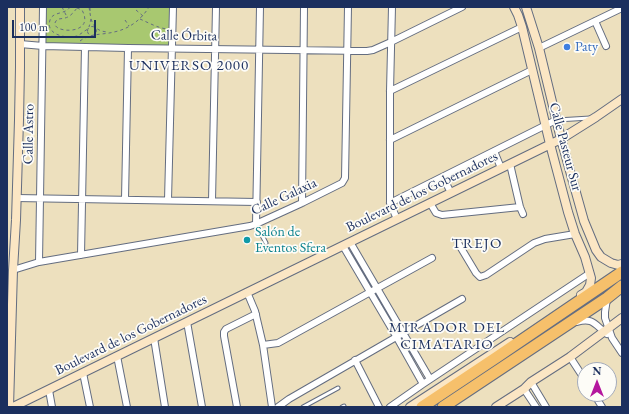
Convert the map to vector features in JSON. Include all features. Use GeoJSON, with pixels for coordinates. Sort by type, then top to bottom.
{"type":"FeatureCollection","features":[{"type":"Feature","properties":{"kind":"highway"},"geometry":{"type":"LineString","coordinates":[[422,407],[622,272]]}},
{"type":"Feature","properties":{"kind":"highway"},"geometry":{"type":"LineString","coordinates":[[443,407],[607,298],[622,286]]}},
{"type":"Feature","properties":{"kind":"highway"},"geometry":{"type":"LineString","coordinates":[[455,378],[497,357]]}},
{"type":"Feature","properties":{"kind":"main road"},"geometry":{"type":"LineString","coordinates":[[9,407],[8,395],[16,198],[20,7]]}},
{"type":"Feature","properties":{"kind":"main road","name":"Calle Pasteur Sur"},"geometry":{"type":"LineString","coordinates":[[455,378],[586,292],[590,285],[590,273],[585,256],[575,234],[550,144],[522,27],[514,7]]}},
{"type":"Feature","properties":{"kind":"main road","name":"Calle Pasteur Sur"},"geometry":{"type":"LineString","coordinates":[[526,7],[539,48],[560,139],[584,221],[596,250],[601,257],[611,263],[618,265],[622,264]]}},
{"type":"Feature","properties":{"kind":"main road","name":"Boulevard de los Gobernadores"},"geometry":{"type":"LineString","coordinates":[[13,407],[560,139],[622,99]]}},
{"type":"Feature","properties":{"kind":"main road"},"geometry":{"type":"LineString","coordinates":[[585,256],[593,258],[596,250]]}},
{"type":"Feature","properties":{"kind":"main road"},"geometry":{"type":"LineString","coordinates":[[496,407],[570,357],[622,318]]}},
{"type":"Feature","properties":{"kind":"main road"},"geometry":{"type":"LineString","coordinates":[[410,407],[455,378]]}},
{"type":"Feature","properties":{"kind":"street","name":"Calle Astro"},"geometry":{"type":"LineString","coordinates":[[39,262],[43,7]]}},
{"type":"Feature","properties":{"kind":"street"},"geometry":{"type":"LineString","coordinates":[[168,200],[173,7]]}},
{"type":"Feature","properties":{"kind":"street"},"geometry":{"type":"LineString","coordinates":[[212,201],[216,7]]}},
{"type":"Feature","properties":{"kind":"street"},"geometry":{"type":"LineString","coordinates":[[256,224],[260,7]]}},
{"type":"Feature","properties":{"kind":"street"},"geometry":{"type":"LineString","coordinates":[[302,203],[304,7]]}},
{"type":"Feature","properties":{"kind":"street","name":"Calle Galaxia"},"geometry":{"type":"LineString","coordinates":[[13,270],[39,262],[250,226],[342,183],[345,178],[348,7]]}},
{"type":"Feature","properties":{"kind":"street"},"geometry":{"type":"LineString","coordinates":[[392,7],[390,203],[397,219]]}},
{"type":"Feature","properties":{"kind":"street","name":"Calle Órbita"},"geometry":{"type":"LineString","coordinates":[[20,44],[77,47],[367,51],[391,42],[460,7]]}},
{"type":"Feature","properties":{"kind":"street"},"geometry":{"type":"LineString","coordinates":[[539,48],[622,8]]}},
{"type":"Feature","properties":{"kind":"street"},"geometry":{"type":"LineString","coordinates":[[595,21],[606,46]]}},
{"type":"Feature","properties":{"kind":"street"},"geometry":{"type":"LineString","coordinates":[[390,91],[522,27]]}},
{"type":"Feature","properties":{"kind":"street"},"geometry":{"type":"LineString","coordinates":[[81,255],[85,47]]}},
{"type":"Feature","properties":{"kind":"street"},"geometry":{"type":"LineString","coordinates":[[125,200],[128,48]]}},
{"type":"Feature","properties":{"kind":"street"},"geometry":{"type":"LineString","coordinates":[[390,140],[532,70]]}},
{"type":"Feature","properties":{"kind":"street"},"geometry":{"type":"LineString","coordinates":[[390,203],[556,120]]}},
{"type":"Feature","properties":{"kind":"street"},"geometry":{"type":"LineString","coordinates":[[494,151],[500,168]]}},
{"type":"Feature","properties":{"kind":"street"},"geometry":{"type":"LineString","coordinates":[[510,164],[523,214]]}},
{"type":"Feature","properties":{"kind":"street"},"geometry":{"type":"LineString","coordinates":[[443,177],[451,193]]}},
{"type":"Feature","properties":{"kind":"street"},"geometry":{"type":"LineString","coordinates":[[16,198],[257,202]]}},
{"type":"Feature","properties":{"kind":"street"},"geometry":{"type":"LineString","coordinates":[[430,203],[436,213],[442,215],[520,207]]}},
{"type":"Feature","properties":{"kind":"street"},"geometry":{"type":"LineString","coordinates":[[458,243],[480,277],[486,275],[534,243],[545,239],[575,234]]}},
{"type":"Feature","properties":{"kind":"street"},"geometry":{"type":"LineString","coordinates":[[346,244],[377,288],[430,379]]}},
{"type":"Feature","properties":{"kind":"street"},"geometry":{"type":"LineString","coordinates":[[346,244],[371,292],[423,384]]}},
{"type":"Feature","properties":{"kind":"street"},"geometry":{"type":"LineString","coordinates":[[263,345],[278,343],[432,258]]}},
{"type":"Feature","properties":{"kind":"street"},"geometry":{"type":"LineString","coordinates":[[390,407],[590,273]]}},
{"type":"Feature","properties":{"kind":"street"},"geometry":{"type":"LineString","coordinates":[[247,292],[256,314],[263,345],[272,407]]}},
{"type":"Feature","properties":{"kind":"street"},"geometry":{"type":"LineString","coordinates":[[278,407],[462,298]]}},
{"type":"Feature","properties":{"kind":"street"},"geometry":{"type":"LineString","coordinates":[[606,330],[604,312],[607,298]]}},
{"type":"Feature","properties":{"kind":"street"},"geometry":{"type":"LineString","coordinates":[[237,407],[224,332],[256,314]]}},
{"type":"Feature","properties":{"kind":"street"},"geometry":{"type":"LineString","coordinates":[[569,323],[583,320],[595,323],[606,330],[622,353]]}},
{"type":"Feature","properties":{"kind":"street"},"geometry":{"type":"LineString","coordinates":[[187,322],[202,407]]}},
{"type":"Feature","properties":{"kind":"street"},"geometry":{"type":"LineString","coordinates":[[154,338],[165,407]]}},
{"type":"Feature","properties":{"kind":"street"},"geometry":{"type":"LineString","coordinates":[[117,356],[127,407]]}},
{"type":"Feature","properties":{"kind":"street"},"geometry":{"type":"LineString","coordinates":[[570,357],[577,368]]}},
{"type":"Feature","properties":{"kind":"street"},"geometry":{"type":"LineString","coordinates":[[356,360],[378,407]]}},
{"type":"Feature","properties":{"kind":"street"},"geometry":{"type":"LineString","coordinates":[[83,373],[90,407]]}},
{"type":"Feature","properties":{"kind":"street"},"geometry":{"type":"LineString","coordinates":[[531,382],[546,407]]}},
{"type":"Feature","properties":{"kind":"street"},"geometry":{"type":"LineString","coordinates":[[524,389],[536,407]]}},
{"type":"Feature","properties":{"kind":"street"},"geometry":{"type":"LineString","coordinates":[[49,390],[52,407]]}},
{"type":"Feature","properties":{"kind":"lane"},"geometry":{"type":"LineString","coordinates":[[556,120],[596,117]]}},
{"type":"Feature","properties":{"kind":"lane"},"geometry":{"type":"LineString","coordinates":[[256,224],[266,243]]}},
{"type":"Feature","properties":{"kind":"lane"},"geometry":{"type":"LineString","coordinates":[[303,407],[338,388]]}},
{"type":"Feature","properties":{"kind":"path"},"geometry":{"type":"LineString","coordinates":[[62,7],[67,17]]}},
{"type":"Feature","properties":{"kind":"path"},"geometry":{"type":"LineString","coordinates":[[70,7],[64,12],[53,15],[50,19],[50,28],[53,32],[58,35],[69,37],[77,36],[92,26],[96,28]]}},
{"type":"Feature","properties":{"kind":"path"},"geometry":{"type":"LineString","coordinates":[[90,7],[91,19],[96,28],[99,31],[114,32]]}},
{"type":"Feature","properties":{"kind":"path"},"geometry":{"type":"LineString","coordinates":[[77,47],[85,37],[127,29],[140,19],[150,7]]}},
{"type":"Feature","properties":{"kind":"path"},"geometry":{"type":"LineString","coordinates":[[78,8],[82,10],[85,19],[78,29],[68,31],[62,30],[55,25],[57,20],[73,14],[78,8]]}},
{"type":"Feature","properties":{"kind":"path"},"geometry":{"type":"LineString","coordinates":[[136,10],[143,16]]}},
{"type":"Feature","properties":{"kind":"path"},"geometry":{"type":"LineString","coordinates":[[91,19],[87,32],[92,36]]}},
{"type":"Feature","properties":{"kind":"path"},"geometry":{"type":"LineString","coordinates":[[140,19],[162,28],[172,29]]}},
{"type":"Feature","properties":{"kind":"path"},"geometry":{"type":"LineString","coordinates":[[125,20],[130,27]]}},
{"type":"Feature","properties":{"kind":"path"},"geometry":{"type":"LineString","coordinates":[[92,36],[96,34],[96,28]]}},
{"type":"Feature","properties":{"kind":"green space"},"geometry":{"type":"Polygon","coordinates":[[[43,7],[173,7],[172,48],[43,46],[43,7]]]}},
{"type":"Feature","properties":{"kind":"place","name":"Paty"},"geometry":{"type":"Point","coordinates":[567,47]}},
{"type":"Feature","properties":{"kind":"place","name":"Salón de Eventos Sfera"},"geometry":{"type":"Point","coordinates":[247,240]}},
{"type":"Feature","properties":{"kind":"district","name":"UNIVERSO 2000"},"geometry":{"type":"Point","coordinates":[189,66]}},
{"type":"Feature","properties":{"kind":"district","name":"TREJO"},"geometry":{"type":"Point","coordinates":[477,244]}},
{"type":"Feature","properties":{"kind":"district","name":"MIRADOR DEL CIMATARIO"},"geometry":{"type":"Point","coordinates":[447,336]}}]}
